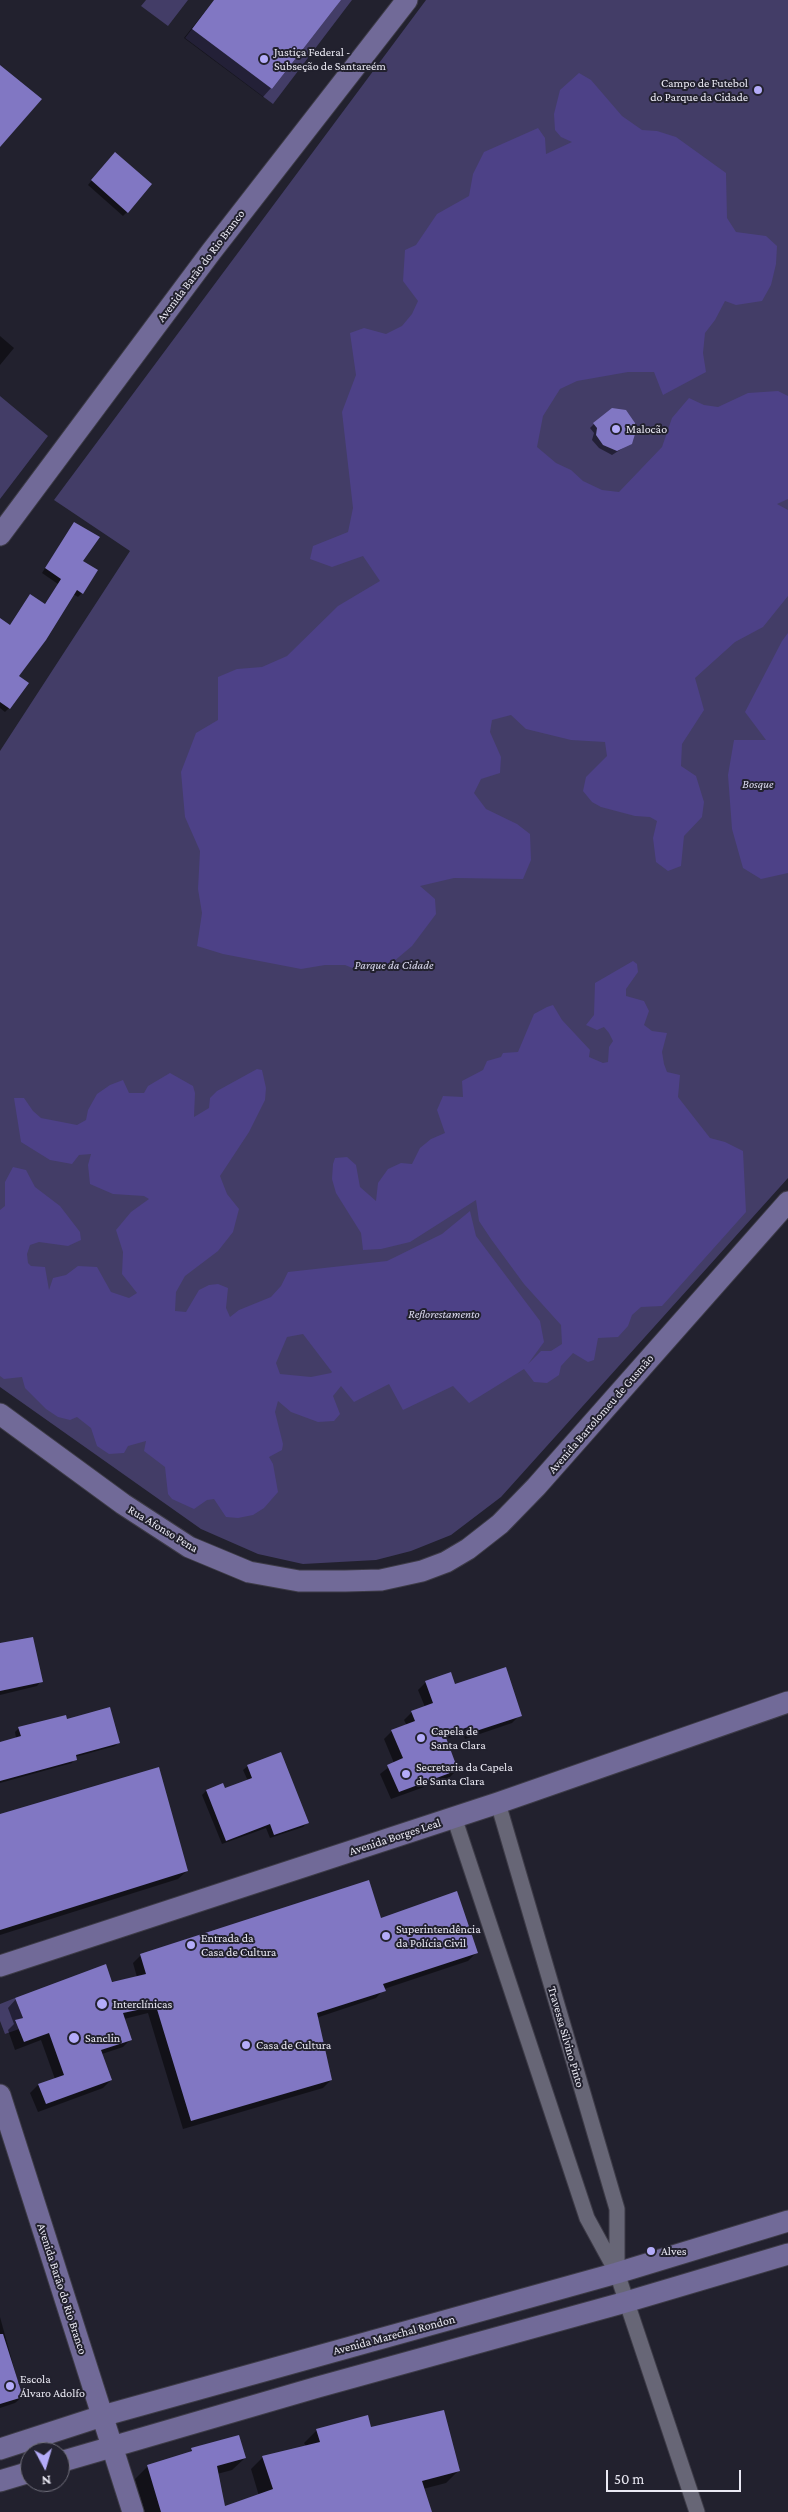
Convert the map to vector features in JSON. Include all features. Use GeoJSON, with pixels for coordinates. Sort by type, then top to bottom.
{"type":"FeatureCollection","features":[{"type":"Feature","properties":{"kind":"street","name":"Avenida Barão do Rio Branco"},"geometry":{"type":"LineString","coordinates":[[0,535],[211,252],[407,0]]}},
{"type":"Feature","properties":{"kind":"street","name":"Avenida Bartolomeu de Gusmão"},"geometry":{"type":"LineString","coordinates":[[381,1580],[422,1571],[446,1562],[468,1549],[500,1524],[536,1487],[788,1202]]}},
{"type":"Feature","properties":{"kind":"street","name":"Rua Afonso Pena"},"geometry":{"type":"LineString","coordinates":[[0,1414],[123,1504],[190,1547],[249,1572],[299,1581],[381,1580]]}},
{"type":"Feature","properties":{"kind":"street","name":"Avenida Borges Leal"},"geometry":{"type":"LineString","coordinates":[[0,1966],[498,1803],[788,1702]]}},
{"type":"Feature","properties":{"kind":"street","name":"Travessa Silvino Pinto"},"geometry":{"type":"LineString","coordinates":[[498,1803],[617,2209],[617,2273]]}},
{"type":"Feature","properties":{"kind":"street","name":"Travessa Silvino Pinto"},"geometry":{"type":"LineString","coordinates":[[454,1817],[587,2218],[617,2273],[697,2512]]}},
{"type":"Feature","properties":{"kind":"street","name":"Avenida Barão do Rio Branco"},"geometry":{"type":"LineString","coordinates":[[0,2095],[133,2512]]}},
{"type":"Feature","properties":{"kind":"street","name":"Avenida Marechal Rondon"},"geometry":{"type":"LineString","coordinates":[[0,2449],[102,2416],[617,2273],[788,2221]]}},
{"type":"Feature","properties":{"kind":"street"},"geometry":{"type":"LineString","coordinates":[[70,2459],[445,2351],[626,2302],[788,2254]]}},
{"type":"Feature","properties":{"kind":"street"},"geometry":{"type":"LineString","coordinates":[[0,2481],[20,2475]]}},
{"type":"Feature","properties":{"kind":"green space"},"geometry":{"type":"Polygon","coordinates":[[[146,0],[188,0],[168,26],[141,6],[146,0]]]}},
{"type":"Feature","properties":{"kind":"green space"},"geometry":{"type":"Polygon","coordinates":[[[330,0],[352,0],[273,104],[185,38],[192,29],[272,89],[337,5],[330,0]]]}},
{"type":"Feature","properties":{"kind":"green space","name":"Parque da Cidade"},"geometry":{"type":"Polygon","coordinates":[[[426,0],[788,0],[788,1178],[501,1497],[451,1535],[411,1551],[376,1560],[303,1564],[258,1554],[201,1529],[0,1387],[0,751],[130,551],[54,500],[426,0]]]}},
{"type":"Feature","properties":{"kind":"green space"},"geometry":{"type":"Polygon","coordinates":[[[579,73],[591,80],[622,116],[642,130],[657,131],[676,137],[726,173],[727,218],[736,232],[766,236],[777,246],[776,264],[771,285],[762,301],[736,305],[725,301],[715,320],[705,333],[703,353],[706,372],[663,395],[654,372],[628,372],[577,381],[560,389],[543,416],[537,447],[556,463],[571,470],[583,481],[602,490],[619,492],[662,447],[672,418],[689,398],[704,405],[718,407],[748,393],[778,391],[788,396],[788,499],[777,504],[788,510],[788,596],[763,627],[735,642],[695,678],[704,710],[682,744],[681,766],[696,776],[704,802],[702,817],[684,836],[681,866],[668,871],[656,862],[653,838],[657,821],[650,817],[635,816],[601,807],[592,802],[583,791],[586,777],[607,756],[605,742],[571,740],[526,729],[511,715],[492,720],[490,732],[501,757],[500,773],[481,779],[474,793],[486,809],[517,824],[530,834],[531,860],[523,879],[454,878],[420,886],[435,899],[436,914],[412,946],[393,962],[376,966],[355,969],[345,965],[325,965],[301,969],[223,954],[197,946],[202,913],[198,889],[200,851],[185,817],[181,772],[196,733],[218,720],[218,677],[237,669],[262,667],[287,656],[338,606],[380,581],[363,556],[332,567],[310,559],[313,546],[348,532],[353,508],[342,412],[356,375],[350,333],[364,328],[386,334],[402,326],[412,314],[418,301],[403,281],[405,250],[416,245],[437,214],[469,196],[473,174],[484,152],[538,128],[545,138],[546,154],[572,142],[561,137],[555,130],[554,114],[560,90],[579,73]]]}},
{"type":"Feature","properties":{"kind":"green space"},"geometry":{"type":"Polygon","coordinates":[[[0,396],[48,436],[0,499],[0,396]]]}},
{"type":"Feature","properties":{"kind":"green space","name":"Bosque"},"geometry":{"type":"Polygon","coordinates":[[[788,633],[788,873],[761,879],[743,868],[732,829],[728,775],[734,740],[766,740],[745,712],[788,633]]]}},
{"type":"Feature","properties":{"kind":"green space","name":"Reflorestamento"},"geometry":{"type":"Polygon","coordinates":[[[633,961],[637,964],[638,972],[626,989],[626,996],[644,1001],[649,1011],[644,1025],[652,1031],[667,1033],[662,1052],[664,1064],[667,1072],[680,1075],[678,1097],[710,1138],[725,1142],[743,1151],[746,1212],[662,1306],[641,1307],[632,1315],[628,1326],[618,1337],[598,1338],[594,1360],[588,1362],[573,1353],[561,1366],[559,1375],[547,1383],[534,1382],[524,1369],[469,1403],[453,1386],[403,1410],[389,1384],[354,1402],[341,1386],[333,1396],[340,1414],[334,1421],[318,1422],[291,1412],[278,1401],[275,1412],[283,1444],[282,1450],[269,1457],[273,1464],[278,1492],[264,1508],[253,1515],[238,1518],[226,1517],[214,1499],[207,1500],[194,1509],[172,1499],[168,1494],[165,1467],[144,1451],[146,1441],[128,1446],[124,1453],[109,1454],[97,1446],[91,1428],[77,1417],[70,1420],[58,1417],[46,1409],[25,1388],[22,1377],[4,1379],[0,1376],[0,1210],[5,1206],[5,1182],[13,1167],[26,1170],[35,1187],[60,1206],[80,1232],[81,1240],[68,1246],[39,1242],[30,1245],[27,1254],[28,1263],[31,1266],[45,1267],[49,1290],[53,1278],[66,1275],[78,1266],[97,1267],[111,1292],[129,1298],[137,1293],[122,1274],[123,1252],[116,1230],[131,1212],[149,1199],[144,1196],[113,1194],[90,1184],[88,1165],[91,1154],[79,1155],[72,1164],[50,1160],[21,1142],[14,1098],[24,1098],[33,1111],[41,1118],[77,1125],[86,1120],[88,1110],[97,1094],[110,1085],[123,1080],[129,1093],[144,1093],[148,1086],[170,1073],[193,1086],[195,1093],[194,1117],[209,1108],[210,1098],[217,1091],[257,1069],[262,1070],[266,1088],[265,1100],[249,1132],[220,1176],[227,1194],[239,1209],[233,1232],[218,1251],[185,1276],[176,1292],[175,1311],[186,1312],[199,1290],[209,1285],[218,1284],[228,1288],[226,1308],[230,1317],[239,1310],[271,1297],[281,1286],[288,1272],[387,1261],[442,1234],[470,1211],[476,1236],[540,1321],[544,1342],[528,1364],[541,1351],[551,1351],[562,1344],[561,1325],[524,1284],[491,1239],[479,1221],[476,1200],[410,1242],[381,1249],[363,1250],[361,1233],[336,1193],[332,1179],[333,1164],[335,1158],[347,1157],[356,1165],[360,1187],[376,1201],[378,1183],[388,1169],[401,1163],[412,1164],[420,1148],[431,1139],[445,1133],[437,1110],[443,1096],[463,1097],[462,1081],[483,1070],[487,1061],[501,1057],[503,1053],[518,1052],[534,1014],[547,1007],[553,1005],[562,1020],[590,1050],[589,1057],[603,1063],[608,1062],[609,1047],[613,1041],[609,1033],[604,1027],[597,1030],[586,1025],[594,1015],[595,983],[633,961]],[[303,1334],[287,1337],[276,1363],[280,1374],[311,1377],[332,1372],[303,1334]]]}},
{"type":"Feature","properties":{"kind":"green space"},"geometry":{"type":"Polygon","coordinates":[[[15,1998],[23,2018],[15,2021],[19,2029],[5,2034],[0,2021],[0,2004],[15,1998]]]}},
{"type":"Feature","properties":{"kind":"building","name":"Justiça Federal - Subseção de Santareém"},"geometry":{"type":"Polygon","coordinates":[[[214,0],[341,0],[272,89],[192,29],[214,0]]]}},
{"type":"Feature","properties":{"kind":"building"},"geometry":{"type":"Polygon","coordinates":[[[0,65],[42,99],[0,147],[0,65]]]}},
{"type":"Feature","properties":{"kind":"building"},"geometry":{"type":"Polygon","coordinates":[[[115,152],[152,184],[128,213],[91,180],[115,152]]]}},
{"type":"Feature","properties":{"kind":"building","name":"Malocão"},"geometry":{"type":"Polygon","coordinates":[[[612,408],[626,410],[635,423],[635,434],[632,444],[617,451],[603,445],[596,435],[597,428],[593,423],[612,408]]]}},
{"type":"Feature","properties":{"kind":"building"},"geometry":{"type":"Polygon","coordinates":[[[74,522],[100,537],[83,561],[98,570],[83,594],[77,590],[46,640],[19,676],[29,683],[10,709],[0,702],[0,618],[10,625],[30,594],[45,604],[61,579],[45,568],[74,522]]]}},
{"type":"Feature","properties":{"kind":"building"},"geometry":{"type":"Polygon","coordinates":[[[33,1637],[43,1682],[0,1691],[0,1643],[33,1637]]]}},
{"type":"Feature","properties":{"kind":"building"},"geometry":{"type":"Polygon","coordinates":[[[506,1667],[522,1716],[473,1732],[471,1726],[445,1735],[458,1770],[399,1792],[387,1765],[403,1758],[391,1730],[415,1721],[411,1711],[433,1703],[425,1681],[451,1672],[455,1684],[506,1667]]]}},
{"type":"Feature","properties":{"kind":"building"},"geometry":{"type":"Polygon","coordinates":[[[110,1707],[120,1743],[76,1755],[77,1760],[0,1781],[0,1742],[21,1736],[18,1727],[66,1715],[67,1719],[110,1707]]]}},
{"type":"Feature","properties":{"kind":"building"},"geometry":{"type":"Polygon","coordinates":[[[281,1752],[309,1823],[274,1835],[270,1824],[226,1841],[206,1790],[223,1783],[225,1788],[252,1778],[247,1765],[281,1752]]]}},
{"type":"Feature","properties":{"kind":"building"},"geometry":{"type":"Polygon","coordinates":[[[159,1767],[188,1871],[0,1930],[0,1814],[159,1767]]]}},
{"type":"Feature","properties":{"kind":"building"},"geometry":{"type":"Polygon","coordinates":[[[369,1880],[381,1918],[457,1891],[478,1953],[383,1984],[386,1991],[317,2013],[332,2080],[191,2121],[156,2006],[123,2013],[132,2040],[101,2050],[112,2080],[46,2104],[38,2084],[64,2075],[49,2033],[24,2042],[15,2020],[23,2018],[15,1998],[106,1964],[112,1982],[146,1974],[140,1954],[369,1880]]]}},
{"type":"Feature","properties":{"kind":"building","name":"Escola Álvaro Adolfo"},"geometry":{"type":"Polygon","coordinates":[[[0,2334],[3,2334],[23,2397],[0,2404],[0,2334]]]}},
{"type":"Feature","properties":{"kind":"building"},"geometry":{"type":"Polygon","coordinates":[[[444,2410],[460,2471],[422,2481],[432,2512],[161,2512],[147,2465],[192,2451],[191,2448],[239,2435],[246,2458],[217,2466],[225,2506],[273,2489],[262,2456],[320,2442],[316,2429],[368,2415],[371,2427],[444,2410]]]}},
{"type":"Feature","properties":{"kind":"place","name":"Justiça Federal - Subseção de Santareém"},"geometry":{"type":"Point","coordinates":[264,59]}},
{"type":"Feature","properties":{"kind":"place","name":"Campo de Futebol do Parque da Cidade"},"geometry":{"type":"Point","coordinates":[758,90]}},
{"type":"Feature","properties":{"kind":"place","name":"Malocão"},"geometry":{"type":"Point","coordinates":[616,429]}},
{"type":"Feature","properties":{"kind":"place","name":"Capela de Santa Clara"},"geometry":{"type":"Point","coordinates":[421,1738]}},
{"type":"Feature","properties":{"kind":"place","name":"Secretaria da Capela de Santa Clara"},"geometry":{"type":"Point","coordinates":[406,1774]}},
{"type":"Feature","properties":{"kind":"place","name":"Superintendência da Polícia Civil"},"geometry":{"type":"Point","coordinates":[386,1936]}},
{"type":"Feature","properties":{"kind":"place","name":"Entrada da Casa de Cultura"},"geometry":{"type":"Point","coordinates":[191,1945]}},
{"type":"Feature","properties":{"kind":"place","name":"Interclínicas"},"geometry":{"type":"Point","coordinates":[102,2004]}},
{"type":"Feature","properties":{"kind":"place","name":"Sanclin"},"geometry":{"type":"Point","coordinates":[74,2038]}},
{"type":"Feature","properties":{"kind":"place","name":"Casa de Cultura"},"geometry":{"type":"Point","coordinates":[246,2045]}},
{"type":"Feature","properties":{"kind":"place","name":"Alves"},"geometry":{"type":"Point","coordinates":[651,2251]}},
{"type":"Feature","properties":{"kind":"place","name":"Escola Álvaro Adolfo"},"geometry":{"type":"Point","coordinates":[10,2386]}}]}
